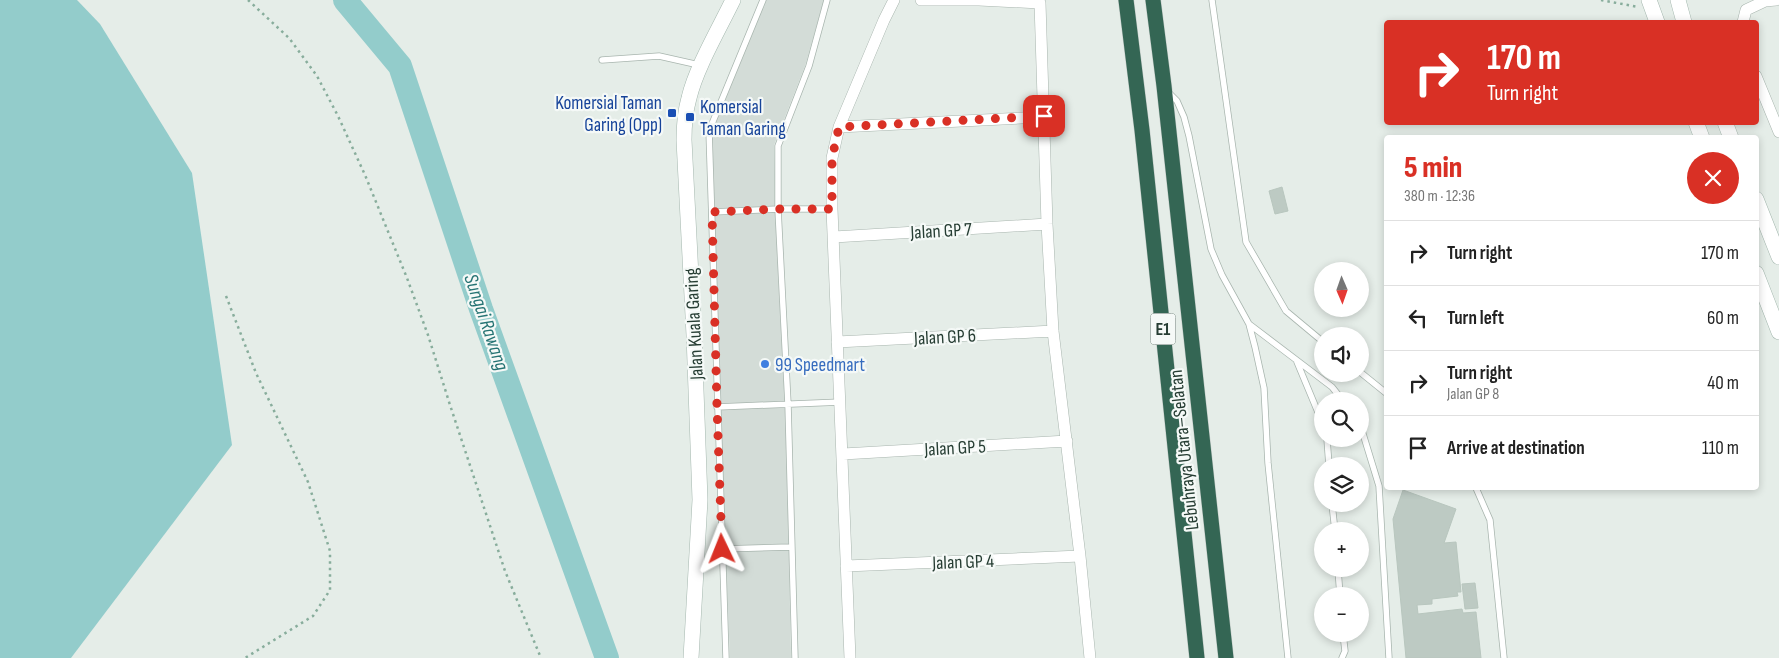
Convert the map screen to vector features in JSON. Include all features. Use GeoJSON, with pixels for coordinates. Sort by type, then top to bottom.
{"type":"FeatureCollection","features":[{"type":"Feature","properties":{"kind":"highway","name":"Lebuhraya Utara–Selatan"},"geometry":{"type":"LineString","coordinates":[[1126,0],[1142,130],[1197,658]]}},
{"type":"Feature","properties":{"kind":"highway","name":"Lebuhraya Utara–Selatan"},"geometry":{"type":"LineString","coordinates":[[1153,0],[1226,658]]}},
{"type":"Feature","properties":{"kind":"street","name":"Jalan Kuala Garing"},"geometry":{"type":"LineString","coordinates":[[691,658],[700,500],[684,140],[685,119],[689,97],[733,0]]}},
{"type":"Feature","properties":{"kind":"street"},"geometry":{"type":"LineString","coordinates":[[850,658],[832,209],[832,158],[839,127],[894,0]]}},
{"type":"Feature","properties":{"kind":"street"},"geometry":{"type":"LineString","coordinates":[[921,0],[1038,2],[1047,224],[1054,331],[1090,658]]}},
{"type":"Feature","properties":{"kind":"street"},"geometry":{"type":"LineString","coordinates":[[1678,0],[1683,20]]}},
{"type":"Feature","properties":{"kind":"street"},"geometry":{"type":"LineString","coordinates":[[1744,20],[1746,10],[1765,1],[1776,0]]}},
{"type":"Feature","properties":{"kind":"street"},"geometry":{"type":"LineString","coordinates":[[1649,3],[1655,20]]}},
{"type":"Feature","properties":{"kind":"street"},"geometry":{"type":"LineString","coordinates":[[1759,82],[1775,111],[1779,132]]}},
{"type":"Feature","properties":{"kind":"street"},"geometry":{"type":"LineString","coordinates":[[839,127],[1044,116]]}},
{"type":"Feature","properties":{"kind":"street"},"geometry":{"type":"LineString","coordinates":[[1759,207],[1779,257]]}},
{"type":"Feature","properties":{"kind":"street","name":"Jalan GP 7"},"geometry":{"type":"LineString","coordinates":[[834,237],[1047,224]]}},
{"type":"Feature","properties":{"kind":"street"},"geometry":{"type":"LineString","coordinates":[[1759,281],[1779,332]]}},
{"type":"Feature","properties":{"kind":"street","name":"Jalan GP 6"},"geometry":{"type":"LineString","coordinates":[[837,342],[1054,331]]}},
{"type":"Feature","properties":{"kind":"street","name":"Jalan GP 5"},"geometry":{"type":"LineString","coordinates":[[843,454],[1067,441]]}},
{"type":"Feature","properties":{"kind":"street","name":"Jalan GP 4"},"geometry":{"type":"LineString","coordinates":[[846,566],[1080,556]]}},
{"type":"Feature","properties":{"kind":"lane"},"geometry":{"type":"LineString","coordinates":[[726,658],[709,131],[763,0]]}},
{"type":"Feature","properties":{"kind":"lane"},"geometry":{"type":"LineString","coordinates":[[794,658],[788,404],[778,209],[778,146],[809,66],[827,0]]}},
{"type":"Feature","properties":{"kind":"lane"},"geometry":{"type":"LineString","coordinates":[[1212,0],[1246,242],[1286,311],[1314,334]]}},
{"type":"Feature","properties":{"kind":"lane"},"geometry":{"type":"LineString","coordinates":[[602,60],[659,56],[702,65]]}},
{"type":"Feature","properties":{"kind":"lane"},"geometry":{"type":"LineString","coordinates":[[1164,86],[1177,101],[1184,117],[1211,249],[1222,275],[1249,324],[1256,347],[1264,388],[1268,463],[1288,658]]}},
{"type":"Feature","properties":{"kind":"lane"},"geometry":{"type":"LineString","coordinates":[[712,212],[832,209]]}},
{"type":"Feature","properties":{"kind":"lane"},"geometry":{"type":"LineString","coordinates":[[1249,324],[1336,392]]}},
{"type":"Feature","properties":{"kind":"lane"},"geometry":{"type":"LineString","coordinates":[[1296,360],[1314,403]]}},
{"type":"Feature","properties":{"kind":"lane"},"geometry":{"type":"LineString","coordinates":[[1369,379],[1384,391]]}},
{"type":"Feature","properties":{"kind":"lane"},"geometry":{"type":"LineString","coordinates":[[717,407],[841,402]]}},
{"type":"Feature","properties":{"kind":"lane"},"geometry":{"type":"LineString","coordinates":[[1367,447],[1379,486],[1389,658]]}},
{"type":"Feature","properties":{"kind":"lane"},"geometry":{"type":"LineString","coordinates":[[1477,490],[1490,520],[1504,658]]}},
{"type":"Feature","properties":{"kind":"lane"},"geometry":{"type":"LineString","coordinates":[[722,549],[791,547]]}},
{"type":"Feature","properties":{"kind":"lane"},"geometry":{"type":"LineString","coordinates":[[1342,658],[1345,651],[1344,642]]}},
{"type":"Feature","properties":{"kind":"path"},"geometry":{"type":"LineString","coordinates":[[248,0],[290,38],[317,76],[365,175],[422,319],[505,571],[541,658]]}},
{"type":"Feature","properties":{"kind":"path"},"geometry":{"type":"LineString","coordinates":[[1601,0],[1637,7],[1649,3]]}},
{"type":"Feature","properties":{"kind":"path"},"geometry":{"type":"LineString","coordinates":[[226,296],[256,373],[308,482],[330,551],[330,590],[313,616],[245,658]]}},
{"type":"Feature","properties":{"kind":"shaded area"},"geometry":{"type":"Polygon","coordinates":[[[766,0],[824,0],[805,66],[774,145],[779,293],[786,413],[791,658],[730,658],[718,366],[712,132],[766,0]]]}},
{"type":"Feature","properties":{"kind":"water"},"geometry":{"type":"Polygon","coordinates":[[[0,0],[77,0],[100,24],[192,173],[232,445],[71,658],[0,658],[0,0]]]}},
{"type":"Feature","properties":{"kind":"building"},"geometry":{"type":"Polygon","coordinates":[[[1282,187],[1288,211],[1275,214],[1269,191],[1282,187]]]}},
{"type":"Feature","properties":{"kind":"building"},"geometry":{"type":"Polygon","coordinates":[[[1403,490],[1456,509],[1444,543],[1456,542],[1461,592],[1457,592],[1458,596],[1432,599],[1432,604],[1417,605],[1418,614],[1462,609],[1463,613],[1476,612],[1481,658],[1406,658],[1393,519],[1403,490]]]}},
{"type":"Feature","properties":{"kind":"building"},"geometry":{"type":"Polygon","coordinates":[[[1475,583],[1478,608],[1465,609],[1462,584],[1475,583]]]}},
{"type":"Feature","properties":{"kind":"waterway","name":"Sungai Rawang"},"geometry":{"type":"LineString","coordinates":[[345,0],[400,66],[481,309],[607,658]]}},
{"type":"Feature","properties":{"kind":"place","name":"Komersial Taman Garing (Opp)"},"geometry":{"type":"Point","coordinates":[672,113]}},
{"type":"Feature","properties":{"kind":"place","name":"Komersial Taman Garing"},"geometry":{"type":"Point","coordinates":[690,117]}},
{"type":"Feature","properties":{"kind":"place","name":"99 Speedmart"},"geometry":{"type":"Point","coordinates":[765,364]}},
{"type":"Feature","properties":{"kind":"route"},"geometry":{"type":"LineString","coordinates":[[722,549],[712,212],[832,209],[832,158],[839,127],[1044,116]]}}]}
